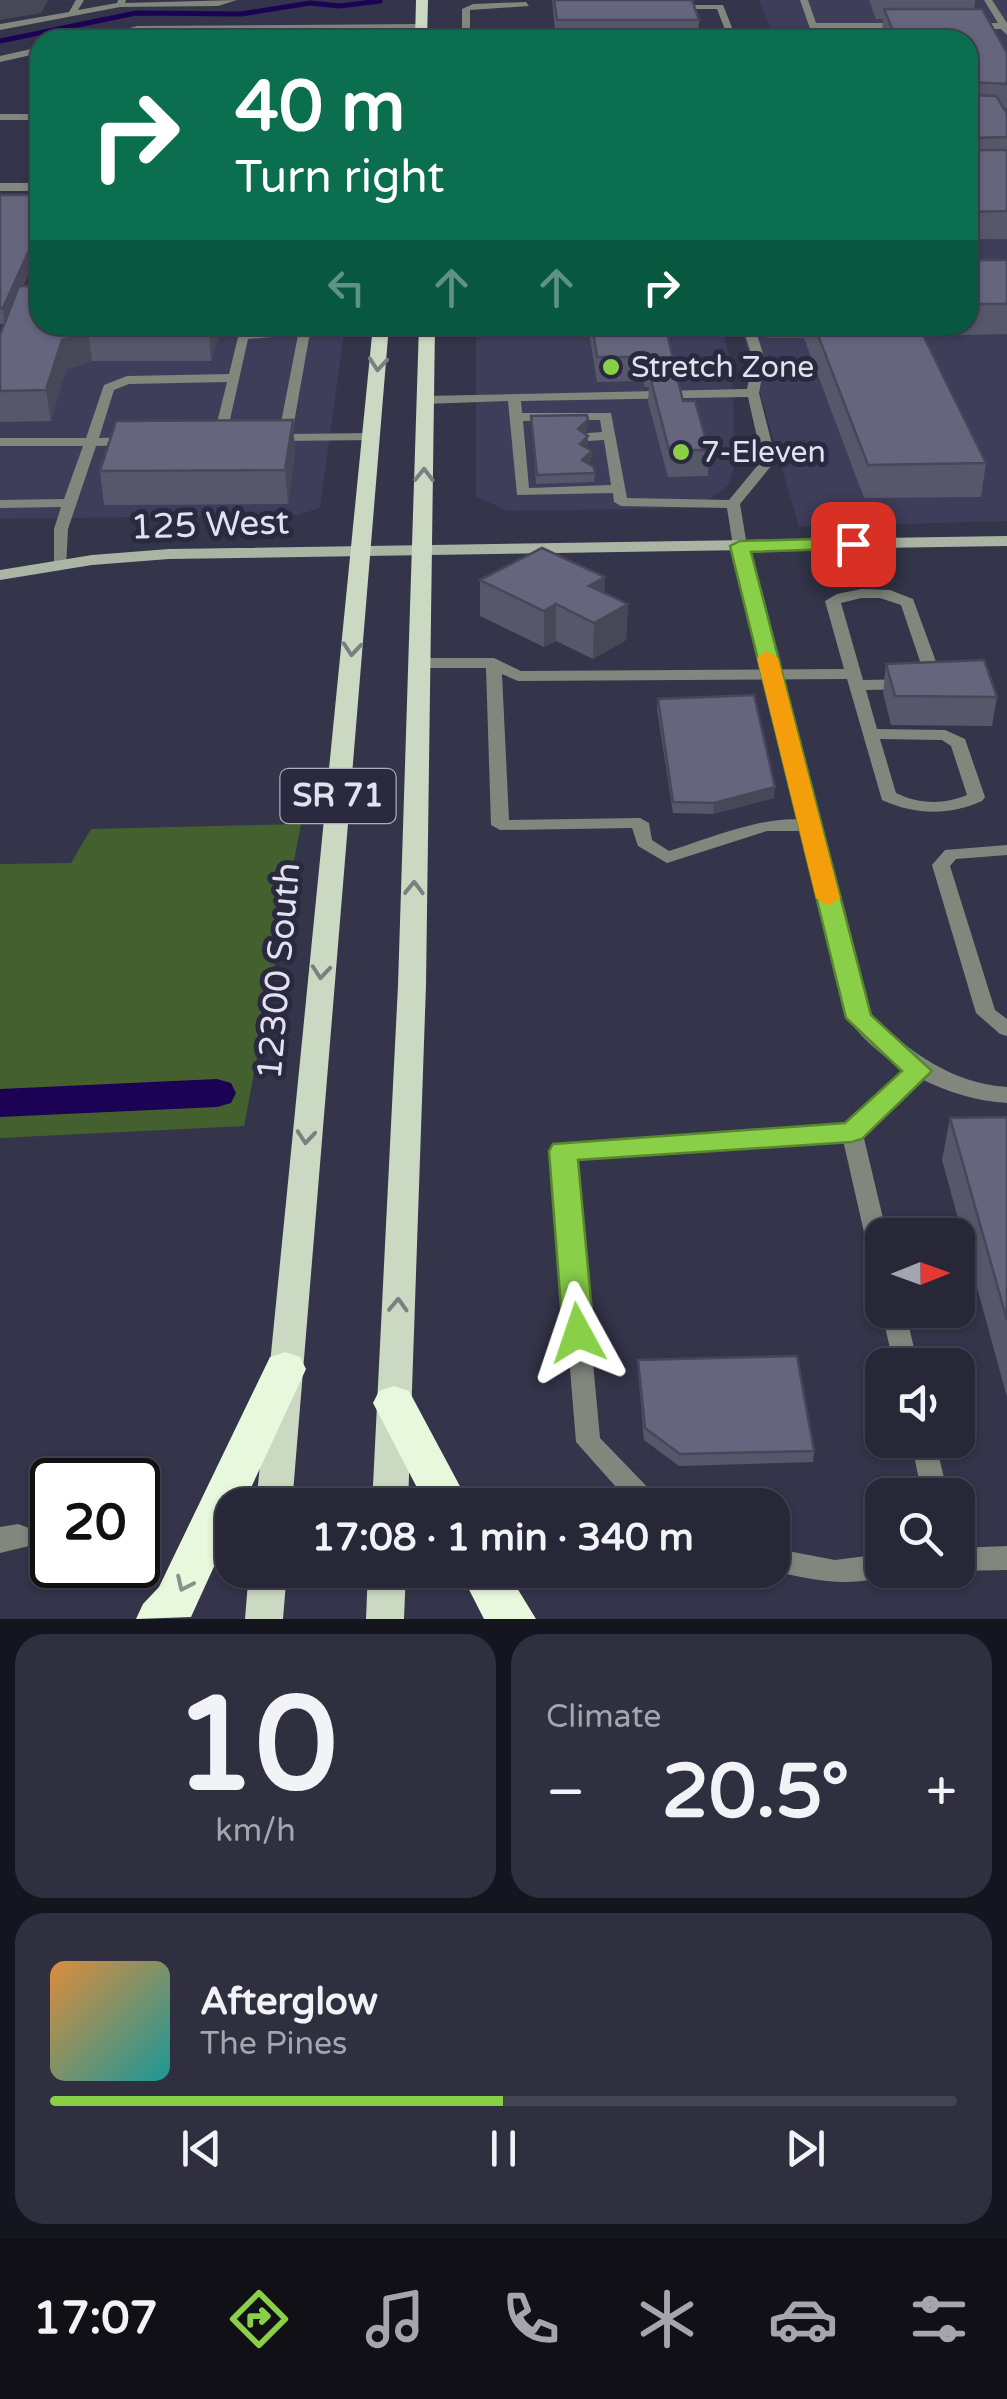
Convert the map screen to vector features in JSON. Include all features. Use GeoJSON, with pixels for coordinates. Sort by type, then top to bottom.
{"type":"FeatureCollection","features":[{"type":"Feature","properties":{"kind":"highway"},"geometry":{"type":"LineString","coordinates":[[159,1619],[175,1602],[285,1369]]}},
{"type":"Feature","properties":{"kind":"highway"},"geometry":{"type":"LineString","coordinates":[[394,1403],[439,1488]]}},
{"type":"Feature","properties":{"kind":"highway"},"geometry":{"type":"LineString","coordinates":[[491,1588],[504,1612],[513,1619]]}},
{"type":"Feature","properties":{"kind":"main road"},"geometry":{"type":"LineString","coordinates":[[421,30],[422,0]]}},
{"type":"Feature","properties":{"kind":"main road","name":"12300 South"},"geometry":{"type":"LineString","coordinates":[[275,1488],[380,335]]}},
{"type":"Feature","properties":{"kind":"main road","name":"SR 71"},"geometry":{"type":"LineString","coordinates":[[391,1488],[412,985],[427,335]]}},
{"type":"Feature","properties":{"kind":"main road","name":"125 West"},"geometry":{"type":"LineString","coordinates":[[0,575],[169,554],[1007,540]]}},
{"type":"Feature","properties":{"kind":"main road"},"geometry":{"type":"LineString","coordinates":[[264,1619],[267,1588]]}},
{"type":"Feature","properties":{"kind":"main road"},"geometry":{"type":"LineString","coordinates":[[385,1619],[386,1588]]}},
{"type":"Feature","properties":{"kind":"street"},"geometry":{"type":"LineString","coordinates":[[0,187],[30,187]]}},
{"type":"Feature","properties":{"kind":"street"},"geometry":{"type":"LineString","coordinates":[[740,546],[859,1018],[918,1071],[989,1096],[1007,1095]]}},
{"type":"Feature","properties":{"kind":"lane"},"geometry":{"type":"LineString","coordinates":[[72,14],[80,0]]}},
{"type":"Feature","properties":{"kind":"lane"},"geometry":{"type":"LineString","coordinates":[[0,27],[121,2],[218,4],[233,0]]}},
{"type":"Feature","properties":{"kind":"lane"},"geometry":{"type":"LineString","coordinates":[[804,0],[814,30]]}},
{"type":"Feature","properties":{"kind":"lane"},"geometry":{"type":"LineString","coordinates":[[988,0],[1006,28]]}},
{"type":"Feature","properties":{"kind":"lane"},"geometry":{"type":"LineString","coordinates":[[467,30],[466,9],[483,4],[526,4]]}},
{"type":"Feature","properties":{"kind":"lane"},"geometry":{"type":"LineString","coordinates":[[652,7],[720,6],[729,30]]}},
{"type":"Feature","properties":{"kind":"lane"},"geometry":{"type":"LineString","coordinates":[[812,25],[927,26]]}},
{"type":"Feature","properties":{"kind":"lane"},"geometry":{"type":"LineString","coordinates":[[965,26],[1006,28]]}},
{"type":"Feature","properties":{"kind":"lane"},"geometry":{"type":"LineString","coordinates":[[132,30],[380,30]]}},
{"type":"Feature","properties":{"kind":"lane"},"geometry":{"type":"LineString","coordinates":[[0,59],[30,52]]}},
{"type":"Feature","properties":{"kind":"lane"},"geometry":{"type":"LineString","coordinates":[[0,108],[30,108]]}},
{"type":"Feature","properties":{"kind":"lane"},"geometry":{"type":"LineString","coordinates":[[0,117],[30,117]]}},
{"type":"Feature","properties":{"kind":"lane"},"geometry":{"type":"LineString","coordinates":[[220,439],[243,336],[256,335]]}},
{"type":"Feature","properties":{"kind":"lane"},"geometry":{"type":"LineString","coordinates":[[285,438],[305,335]]}},
{"type":"Feature","properties":{"kind":"lane"},"geometry":{"type":"LineString","coordinates":[[732,504],[769,460],[753,393],[759,360],[751,335]]}},
{"type":"Feature","properties":{"kind":"lane"},"geometry":{"type":"LineString","coordinates":[[61,565],[61,529],[108,388],[127,380],[234,378]]}},
{"type":"Feature","properties":{"kind":"lane"},"geometry":{"type":"LineString","coordinates":[[425,400],[753,393]]}},
{"type":"Feature","properties":{"kind":"lane"},"geometry":{"type":"LineString","coordinates":[[514,397],[516,416],[525,437],[527,461],[522,492],[619,489]]}},
{"type":"Feature","properties":{"kind":"lane"},"geometry":{"type":"LineString","coordinates":[[516,416],[606,416],[612,452],[610,468],[622,502],[732,504]]}},
{"type":"Feature","properties":{"kind":"lane"},"geometry":{"type":"LineString","coordinates":[[588,437],[610,436]]}},
{"type":"Feature","properties":{"kind":"lane"},"geometry":{"type":"LineString","coordinates":[[269,438],[371,437]]}},
{"type":"Feature","properties":{"kind":"lane"},"geometry":{"type":"LineString","coordinates":[[202,440],[236,439]]}},
{"type":"Feature","properties":{"kind":"lane"},"geometry":{"type":"LineString","coordinates":[[0,442],[146,441]]}},
{"type":"Feature","properties":{"kind":"lane"},"geometry":{"type":"LineString","coordinates":[[590,452],[612,452]]}},
{"type":"Feature","properties":{"kind":"lane"},"geometry":{"type":"LineString","coordinates":[[0,504],[70,502]]}},
{"type":"Feature","properties":{"kind":"lane"},"geometry":{"type":"LineString","coordinates":[[732,504],[740,546]]}},
{"type":"Feature","properties":{"kind":"lane"},"geometry":{"type":"LineString","coordinates":[[418,663],[494,664],[518,676],[772,674],[855,680],[921,684],[934,678],[908,602],[893,593],[849,593],[834,601],[855,680],[888,796],[908,806],[959,806],[976,796],[959,743],[945,735],[871,734]]}},
{"type":"Feature","properties":{"kind":"lane"},"geometry":{"type":"LineString","coordinates":[[494,664],[500,825],[640,823],[644,842],[667,858],[765,826],[810,826]]}},
{"type":"Feature","properties":{"kind":"lane"},"geometry":{"type":"LineString","coordinates":[[1007,850],[950,854],[941,865],[986,1014],[1007,1029]]}},
{"type":"Feature","properties":{"kind":"lane"},"geometry":{"type":"LineString","coordinates":[[632,1488],[588,1442],[563,1151],[852,1132],[918,1071]]}},
{"type":"Feature","properties":{"kind":"lane"},"geometry":{"type":"LineString","coordinates":[[852,1132],[872,1218]]}},
{"type":"Feature","properties":{"kind":"lane"},"geometry":{"type":"LineString","coordinates":[[975,1559],[1007,1558]]}},
{"type":"Feature","properties":{"kind":"lane"},"geometry":{"type":"LineString","coordinates":[[790,1563],[836,1572],[865,1568]]}},
{"type":"Feature","properties":{"kind":"shaded area"},"geometry":{"type":"Polygon","coordinates":[[[759,0],[1007,0],[1007,521],[799,527],[743,335],[978,335],[978,30],[771,30],[759,0]]]}},
{"type":"Feature","properties":{"kind":"shaded area"},"geometry":{"type":"Polygon","coordinates":[[[30,330],[30,335],[344,335],[320,508],[298,515],[0,519],[0,345],[30,330]]]}},
{"type":"Feature","properties":{"kind":"shaded area"},"geometry":{"type":"Polygon","coordinates":[[[476,335],[724,335],[732,366],[735,464],[728,486],[697,508],[507,511],[476,496],[476,335]]]}},
{"type":"Feature","properties":{"kind":"green space"},"geometry":{"type":"Polygon","coordinates":[[[301,824],[244,1126],[0,1138],[0,864],[71,863],[91,829],[301,824]]]}},
{"type":"Feature","properties":{"kind":"building"},"geometry":{"type":"Polygon","coordinates":[[[554,0],[692,0],[699,20],[557,20],[554,0]]]}},
{"type":"Feature","properties":{"kind":"building"},"geometry":{"type":"Polygon","coordinates":[[[884,9],[982,9],[1007,53],[1007,84],[978,82],[978,30],[893,30],[884,9]]]}},
{"type":"Feature","properties":{"kind":"building"},"geometry":{"type":"Polygon","coordinates":[[[978,95],[996,96],[1007,113],[1007,137],[978,138],[978,95]]]}},
{"type":"Feature","properties":{"kind":"building"},"geometry":{"type":"Polygon","coordinates":[[[978,150],[1007,150],[1007,211],[978,212],[978,150]]]}},
{"type":"Feature","properties":{"kind":"building"},"geometry":{"type":"Polygon","coordinates":[[[0,195],[30,195],[30,248],[0,308],[0,195]]]}},
{"type":"Feature","properties":{"kind":"building"},"geometry":{"type":"Polygon","coordinates":[[[978,260],[1007,260],[1007,304],[978,304],[978,260]]]}},
{"type":"Feature","properties":{"kind":"building"},"geometry":{"type":"Polygon","coordinates":[[[19,286],[30,286],[30,335],[76,335],[62,340],[46,390],[0,391],[0,335],[19,286]]]}},
{"type":"Feature","properties":{"kind":"building"},"geometry":{"type":"Polygon","coordinates":[[[594,335],[667,335],[674,362],[646,363],[644,357],[597,357],[594,335]]]}},
{"type":"Feature","properties":{"kind":"building"},"geometry":{"type":"Polygon","coordinates":[[[818,335],[923,335],[986,463],[868,465],[818,335]]]}},
{"type":"Feature","properties":{"kind":"building"},"geometry":{"type":"Polygon","coordinates":[[[650,377],[677,377],[683,401],[695,401],[709,450],[669,450],[650,377]]]}},
{"type":"Feature","properties":{"kind":"building"},"geometry":{"type":"Polygon","coordinates":[[[587,415],[588,420],[578,429],[588,436],[580,444],[592,451],[582,460],[594,467],[595,473],[537,475],[531,416],[587,415]]]}},
{"type":"Feature","properties":{"kind":"building"},"geometry":{"type":"Polygon","coordinates":[[[293,420],[285,470],[100,471],[116,421],[293,420]]]}},
{"type":"Feature","properties":{"kind":"building"},"geometry":{"type":"Polygon","coordinates":[[[542,548],[605,577],[589,586],[628,604],[594,623],[556,604],[544,611],[480,580],[542,548]]]}},
{"type":"Feature","properties":{"kind":"building"},"geometry":{"type":"Polygon","coordinates":[[[984,660],[997,697],[895,696],[886,664],[984,660]]]}},
{"type":"Feature","properties":{"kind":"building"},"geometry":{"type":"Polygon","coordinates":[[[754,695],[775,787],[714,803],[673,802],[658,699],[754,695]]]}},
{"type":"Feature","properties":{"kind":"building"},"geometry":{"type":"Polygon","coordinates":[[[1007,1117],[1007,1320],[950,1118],[1007,1117]]]}},
{"type":"Feature","properties":{"kind":"building"},"geometry":{"type":"Polygon","coordinates":[[[797,1356],[814,1451],[680,1454],[645,1428],[638,1360],[797,1356]]]}},
{"type":"Feature","properties":{"kind":"waterway"},"geometry":{"type":"LineString","coordinates":[[53,30],[136,13],[241,14],[310,3],[339,6],[380,1]]}},
{"type":"Feature","properties":{"kind":"waterway"},"geometry":{"type":"LineString","coordinates":[[0,41],[30,35]]}},
{"type":"Feature","properties":{"kind":"waterway"},"geometry":{"type":"LineString","coordinates":[[0,1103],[217,1093]]}},
{"type":"Feature","properties":{"kind":"slow traffic"},"geometry":{"type":"LineString","coordinates":[[767,658],[828,898]]}},
{"type":"Feature","properties":{"kind":"place","name":"Stretch Zone"},"geometry":{"type":"Point","coordinates":[611,367]}},
{"type":"Feature","properties":{"kind":"place","name":"7-Eleven"},"geometry":{"type":"Point","coordinates":[681,452]}},
{"type":"Feature","properties":{"kind":"route"},"geometry":{"type":"LineString","coordinates":[[578,1333],[563,1151],[852,1132],[918,1071],[859,1018],[740,546],[853,544]]}}]}
